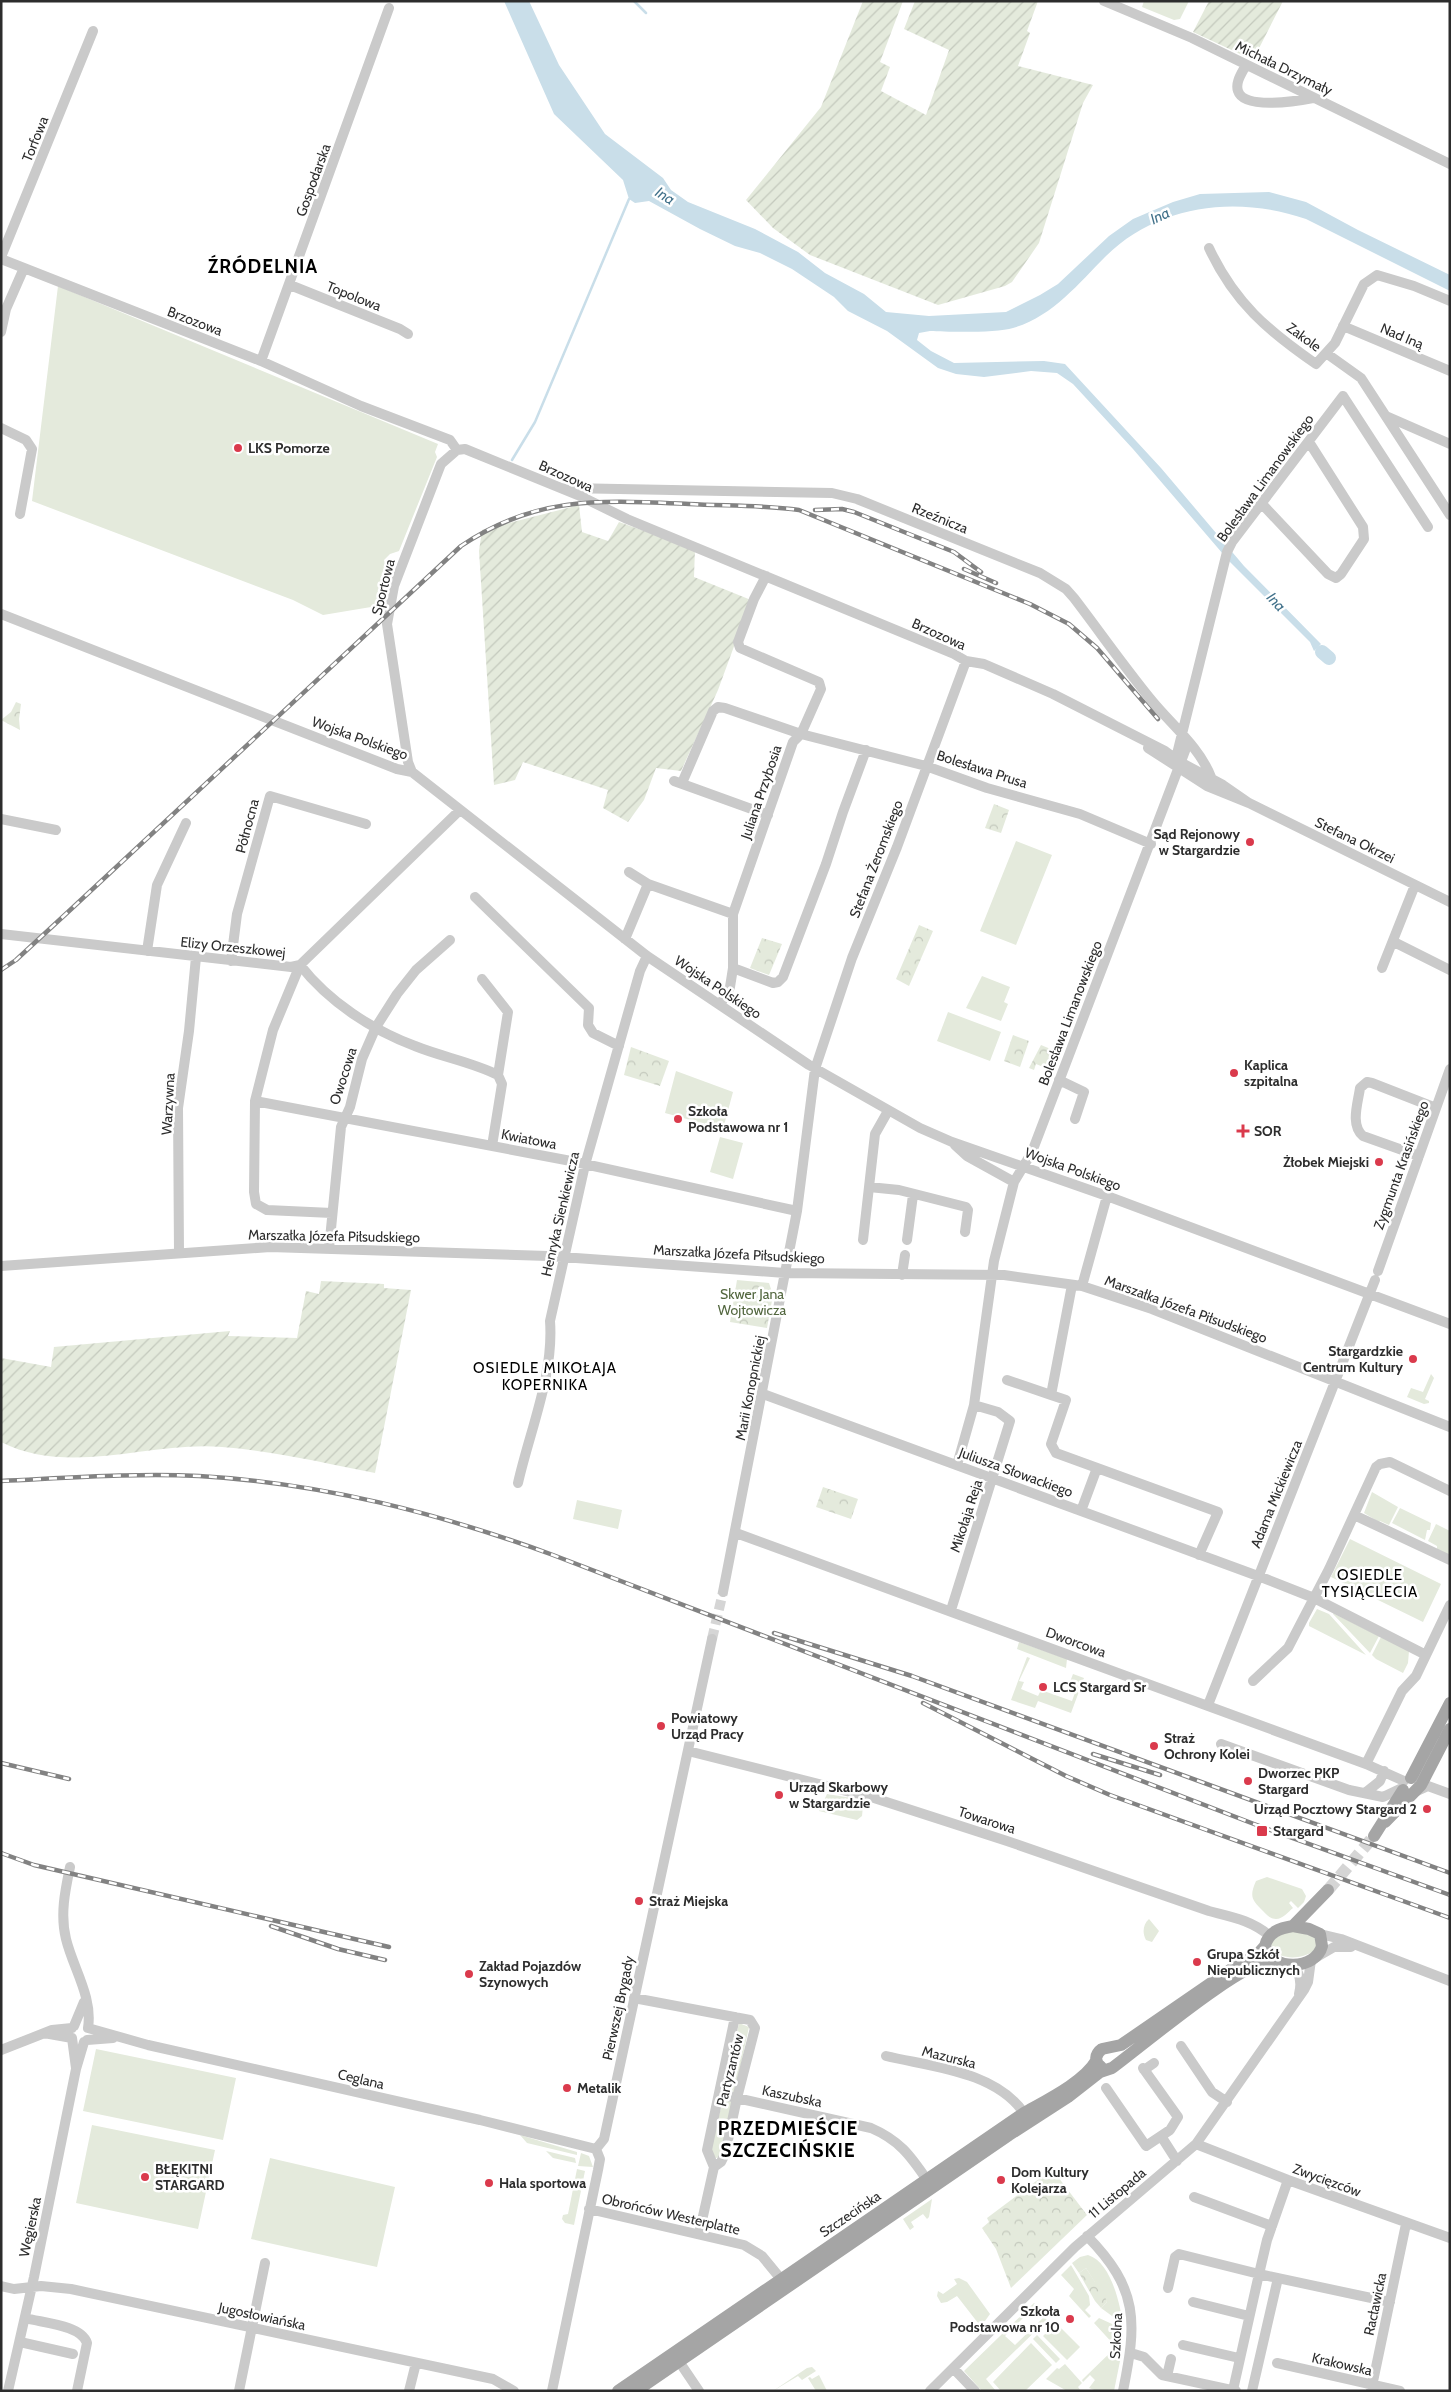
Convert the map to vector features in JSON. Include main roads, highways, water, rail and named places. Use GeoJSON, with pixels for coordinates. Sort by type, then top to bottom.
{"type":"FeatureCollection","features":[{"type":"Feature","properties":{"kind":"main road"},"geometry":{"type":"LineString","coordinates":[[1410,1787],[1450,1703]]}},
{"type":"Feature","properties":{"kind":"main road"},"geometry":{"type":"LineString","coordinates":[[1374,1836],[1450,1729]]}},
{"type":"Feature","properties":{"kind":"main road"},"geometry":{"type":"LineString","coordinates":[[1112,2048],[1117,2054],[1106,2065],[1096,2056],[1102,2049],[1112,2048],[1125,2043],[1233,1968],[1257,1955],[1278,1930],[1293,1926],[1316,1905],[1328,1890]]}},
{"type":"Feature","properties":{"kind":"main road"},"geometry":{"type":"LineString","coordinates":[[1267,1941],[1268,1955],[1275,1960],[1290,1964],[1313,1959],[1322,1946],[1312,1918],[1316,1905]]}},
{"type":"Feature","properties":{"kind":"main road"},"geometry":{"type":"LineString","coordinates":[[1293,1926],[1317,1933]]}},
{"type":"Feature","properties":{"kind":"main road","name":"Szczecińska"},"geometry":{"type":"LineString","coordinates":[[618,2391],[676,2357],[1068,2097],[1106,2065],[1230,1980],[1263,1962],[1275,1960]]}},
{"type":"Feature","properties":{"kind":"main road","name":"Szczecińska"},"geometry":{"type":"LineString","coordinates":[[785,2283],[927,2180],[1024,2113],[1091,2069],[1106,2065]]}},
{"type":"Feature","properties":{"kind":"main road","name":"Szczecińska"},"geometry":{"type":"LineString","coordinates":[[636,2391],[676,2357]]}},
{"type":"Feature","properties":{"kind":"water"},"geometry":{"type":"Polygon","coordinates":[[[504,1],[529,1],[559,65],[605,134],[663,178],[671,190],[688,202],[755,229],[798,252],[825,273],[864,294],[886,312],[929,316],[1006,312],[1058,284],[1109,236],[1133,219],[1173,202],[1200,194],[1269,192],[1306,202],[1450,275],[1450,291],[1306,219],[1280,212],[1253,207],[1200,209],[1174,215],[1149,225],[1126,239],[1064,298],[1052,308],[1027,323],[1006,330],[996,331],[930,331],[919,333],[917,340],[931,351],[954,363],[1044,361],[1065,364],[1161,468],[1244,566],[1321,644],[1314,651],[1310,642],[1229,561],[1133,449],[1073,384],[1057,373],[1031,371],[984,377],[956,374],[938,368],[887,331],[848,311],[834,297],[792,269],[760,253],[735,246],[649,201],[635,203],[629,199],[623,180],[554,114],[504,1]]]}},
{"type":"Feature","properties":{"kind":"waterway"},"geometry":{"type":"LineString","coordinates":[[634,1],[646,13]]}},
{"type":"Feature","properties":{"kind":"waterway"},"geometry":{"type":"LineString","coordinates":[[512,460],[535,422],[629,199]]}},
{"type":"Feature","properties":{"kind":"waterway","name":"Ina"},"geometry":{"type":"LineString","coordinates":[[1322,652],[1329,658]]}},
{"type":"Feature","properties":{"kind":"tunnel"},"geometry":{"type":"LineString","coordinates":[[712,1639],[723,1592]]}},
{"type":"Feature","properties":{"kind":"tunnel"},"geometry":{"type":"LineString","coordinates":[[1328,1890],[1374,1836]]}},
{"type":"Feature","properties":{"kind":"railway"},"geometry":{"type":"LineString","coordinates":[[1,970],[16,960],[461,546],[489,529],[516,517],[543,509],[570,504],[627,502],[758,506],[799,510],[1030,604],[1069,624],[1097,648],[1158,719]]}},
{"type":"Feature","properties":{"kind":"railway"},"geometry":{"type":"LineString","coordinates":[[815,510],[842,509],[854,512],[954,552],[981,572]]}},
{"type":"Feature","properties":{"kind":"railway"},"geometry":{"type":"LineString","coordinates":[[964,569],[996,583]]}},
{"type":"Feature","properties":{"kind":"railway"},"geometry":{"type":"LineString","coordinates":[[1,1481],[125,1475],[199,1476],[290,1485],[379,1502],[423,1513],[553,1555],[1254,1824],[1450,1895]]}},
{"type":"Feature","properties":{"kind":"railway"},"geometry":{"type":"LineString","coordinates":[[774,1633],[912,1676],[1450,1873]]}},
{"type":"Feature","properties":{"kind":"railway"},"geometry":{"type":"LineString","coordinates":[[923,1703],[1066,1776],[1110,1795],[1450,1918]]}},
{"type":"Feature","properties":{"kind":"railway"},"geometry":{"type":"LineString","coordinates":[[1093,1754],[1160,1775]]}},
{"type":"Feature","properties":{"kind":"railway"},"geometry":{"type":"LineString","coordinates":[[1,1763],[69,1779]]}},
{"type":"Feature","properties":{"kind":"railway"},"geometry":{"type":"LineString","coordinates":[[1,1853],[34,1865],[389,1947]]}},
{"type":"Feature","properties":{"kind":"railway"},"geometry":{"type":"LineString","coordinates":[[271,1926],[338,1949],[385,1960]]}},
{"type":"Feature","properties":{"kind":"place","name":"LKS Pomorze"},"geometry":{"type":"Point","coordinates":[238,448]}},
{"type":"Feature","properties":{"kind":"place","name":"Sąd Rejonowy w Stargardzie"},"geometry":{"type":"Point","coordinates":[1250,842]}},
{"type":"Feature","properties":{"kind":"place","name":"Kaplica szpitalna"},"geometry":{"type":"Point","coordinates":[1234,1073]}},
{"type":"Feature","properties":{"kind":"place","name":"Szkoła Podstawowa nr 1"},"geometry":{"type":"Point","coordinates":[678,1119]}},
{"type":"Feature","properties":{"kind":"place","name":"SOR"},"geometry":{"type":"Point","coordinates":[1243,1131]}},
{"type":"Feature","properties":{"kind":"place","name":"Żłobek Miejski"},"geometry":{"type":"Point","coordinates":[1379,1162]}},
{"type":"Feature","properties":{"kind":"place","name":"Stargardzkie Centrum Kultury"},"geometry":{"type":"Point","coordinates":[1413,1359]}},
{"type":"Feature","properties":{"kind":"place","name":"LCS Stargard Sr"},"geometry":{"type":"Point","coordinates":[1043,1687]}},
{"type":"Feature","properties":{"kind":"place","name":"Powiatowy Urząd Pracy"},"geometry":{"type":"Point","coordinates":[661,1726]}},
{"type":"Feature","properties":{"kind":"place","name":"Straż Ochrony Kolei"},"geometry":{"type":"Point","coordinates":[1154,1746]}},
{"type":"Feature","properties":{"kind":"place","name":"Dworzec PKP Stargard"},"geometry":{"type":"Point","coordinates":[1248,1781]}},
{"type":"Feature","properties":{"kind":"place","name":"Urząd Skarbowy w Stargardzie"},"geometry":{"type":"Point","coordinates":[779,1795]}},
{"type":"Feature","properties":{"kind":"place","name":"Urząd Pocztowy Stargard 2"},"geometry":{"type":"Point","coordinates":[1427,1809]}},
{"type":"Feature","properties":{"kind":"place","name":"Stargard"},"geometry":{"type":"Point","coordinates":[1262,1831]}},
{"type":"Feature","properties":{"kind":"place","name":"Straż Miejska"},"geometry":{"type":"Point","coordinates":[639,1901]}},
{"type":"Feature","properties":{"kind":"place","name":"Grupa Szkół Niepublicznych"},"geometry":{"type":"Point","coordinates":[1197,1962]}},
{"type":"Feature","properties":{"kind":"place","name":"Zakład Pojazdów Szynowych"},"geometry":{"type":"Point","coordinates":[469,1974]}},
{"type":"Feature","properties":{"kind":"place","name":"Metalik"},"geometry":{"type":"Point","coordinates":[567,2088]}},
{"type":"Feature","properties":{"kind":"place","name":"BŁĘKITNI STARGARD"},"geometry":{"type":"Point","coordinates":[145,2177]}},
{"type":"Feature","properties":{"kind":"place","name":"Dom Kultury Kolejarza"},"geometry":{"type":"Point","coordinates":[1001,2180]}},
{"type":"Feature","properties":{"kind":"place","name":"Hala sportowa"},"geometry":{"type":"Point","coordinates":[489,2183]}},
{"type":"Feature","properties":{"kind":"place","name":"Szkoła Podstawowa nr 10"},"geometry":{"type":"Point","coordinates":[1070,2319]}},
{"type":"Feature","properties":{"kind":"district","name":"ŹRÓDELNIA"},"geometry":{"type":"Point","coordinates":[263,266]}},
{"type":"Feature","properties":{"kind":"district","name":"OSIEDLE MIKOŁAJA KOPERNIKA"},"geometry":{"type":"Point","coordinates":[545,1376]}},
{"type":"Feature","properties":{"kind":"district","name":"OSIEDLE TYSIĄCLECIA"},"geometry":{"type":"Point","coordinates":[1370,1584]}},
{"type":"Feature","properties":{"kind":"district","name":"PRZEDMIEŚCIE SZCZECIŃSKIE"},"geometry":{"type":"Point","coordinates":[788,2139]}},
{"type":"Feature","properties":{"kind":"park label","name":"Skwer Jana Wojtowicza"},"geometry":{"type":"Point","coordinates":[752,1302]}}]}
